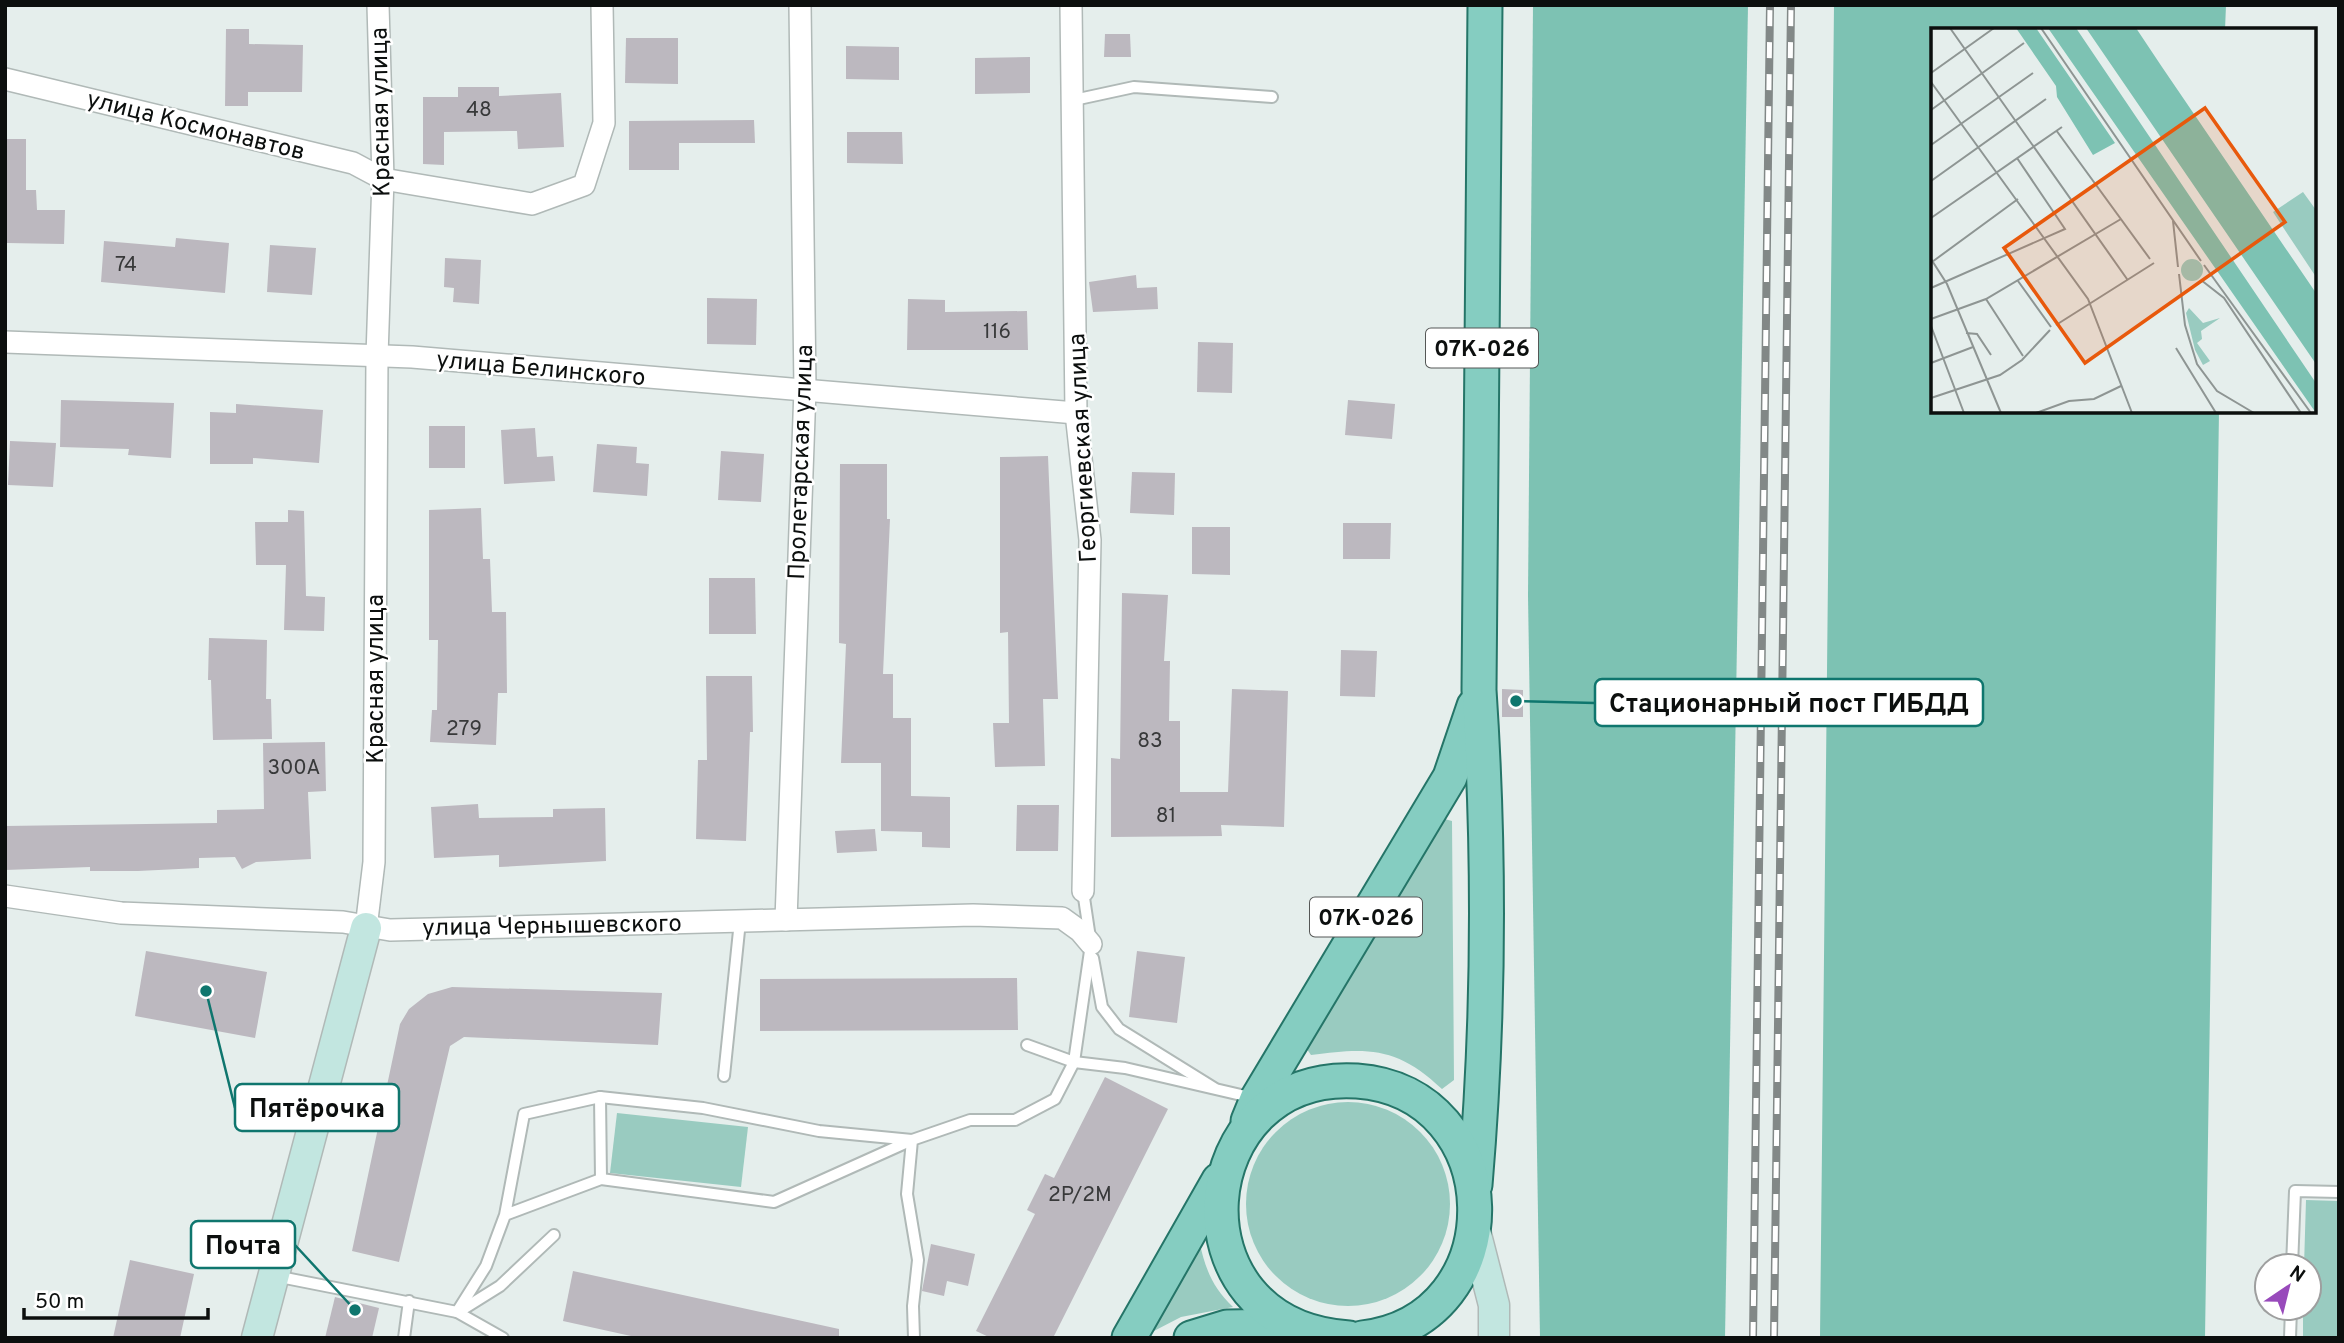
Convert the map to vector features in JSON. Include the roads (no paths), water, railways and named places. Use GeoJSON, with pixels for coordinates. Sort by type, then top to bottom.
{"type":"FeatureCollection","features":[{"type":"Feature","properties":{"kind":"main road","name":"07К-026"},"geometry":{"type":"LineString","coordinates":[[1475,1185],[1485,1064],[1485,776],[1479,690],[1485,5]]}},
{"type":"Feature","properties":{"kind":"main road","name":"07К-026"},"geometry":{"type":"LineString","coordinates":[[1241,1137],[1257,1099],[1450,777],[1479,690]]}},
{"type":"Feature","properties":{"kind":"main road"},"geometry":{"type":"LineString","coordinates":[[1129,1338],[1226,1169],[1241,1137],[1264,1112],[1292,1094],[1324,1083],[1357,1081],[1390,1088],[1420,1103],[1445,1125],[1464,1153],[1475,1185],[1475,1231],[1466,1261],[1450,1289],[1427,1312],[1399,1329],[1362,1338]]}},
{"type":"Feature","properties":{"kind":"main road"},"geometry":{"type":"LineString","coordinates":[[1226,1169],[1219,1206],[1224,1242],[1238,1276],[1262,1305],[1293,1326],[1324,1336],[1349,1338]]}},
{"type":"Feature","properties":{"kind":"main road"},"geometry":{"type":"LineString","coordinates":[[1191,1338],[1227,1327],[1293,1326]]}},
{"type":"Feature","properties":{"kind":"street","name":"Красная улица"},"geometry":{"type":"LineString","coordinates":[[257,1338],[366,928],[374,862],[377,356],[383,179],[378,5]]}},
{"type":"Feature","properties":{"kind":"street","name":"улица Космонавтов"},"geometry":{"type":"LineString","coordinates":[[5,79],[353,163],[383,179],[532,204],[584,185],[604,123],[602,5]]}},
{"type":"Feature","properties":{"kind":"street","name":"Пролетарская улица"},"geometry":{"type":"LineString","coordinates":[[786,920],[805,389],[800,5]]}},
{"type":"Feature","properties":{"kind":"street","name":"Георгиевская улица"},"geometry":{"type":"LineString","coordinates":[[1071,5],[1076,413],[1090,540],[1083,891]]}},
{"type":"Feature","properties":{"kind":"street","name":"улица Белинского"},"geometry":{"type":"LineString","coordinates":[[5,342],[377,356],[1076,413]]}},
{"type":"Feature","properties":{"kind":"street","name":"улица Чернышевского"},"geometry":{"type":"LineString","coordinates":[[5,896],[121,913],[343,922],[390,930],[973,915],[1062,918],[1080,930],[1091,944]]}},
{"type":"Feature","properties":{"kind":"street"},"geometry":{"type":"LineString","coordinates":[[1475,1231],[1494,1305],[1494,1338]]}},
{"type":"Feature","properties":{"kind":"lane"},"geometry":{"type":"LineString","coordinates":[[1074,100],[1133,87],[1272,97]]}},
{"type":"Feature","properties":{"kind":"lane"},"geometry":{"type":"LineString","coordinates":[[1083,891],[1101,1007],[1119,1029],[1214,1088]]}},
{"type":"Feature","properties":{"kind":"lane"},"geometry":{"type":"LineString","coordinates":[[724,1076],[740,921]]}},
{"type":"Feature","properties":{"kind":"lane"},"geometry":{"type":"LineString","coordinates":[[505,1214],[601,1179],[774,1202],[912,1140],[970,1120],[1016,1120],[1055,1099],[1074,1062],[1091,944]]}},
{"type":"Feature","properties":{"kind":"lane"},"geometry":{"type":"LineString","coordinates":[[1027,1045],[1074,1062],[1125,1068],[1257,1099]]}},
{"type":"Feature","properties":{"kind":"lane"},"geometry":{"type":"LineString","coordinates":[[457,1312],[486,1266],[505,1214],[524,1114],[600,1097],[703,1108],[819,1130],[912,1140]]}},
{"type":"Feature","properties":{"kind":"lane"},"geometry":{"type":"LineString","coordinates":[[600,1097],[601,1179]]}},
{"type":"Feature","properties":{"kind":"lane"},"geometry":{"type":"LineString","coordinates":[[912,1140],[906,1194],[918,1260],[913,1306],[914,1338]]}},
{"type":"Feature","properties":{"kind":"lane"},"geometry":{"type":"LineString","coordinates":[[2293,1252],[2295,1191],[2339,1192]]}},
{"type":"Feature","properties":{"kind":"lane"},"geometry":{"type":"LineString","coordinates":[[457,1312],[500,1286],[554,1235]]}},
{"type":"Feature","properties":{"kind":"lane"},"geometry":{"type":"LineString","coordinates":[[273,1275],[457,1312],[503,1338]]}},
{"type":"Feature","properties":{"kind":"lane"},"geometry":{"type":"LineString","coordinates":[[404,1338],[409,1301]]}},
{"type":"Feature","properties":{"kind":"railway"},"geometry":{"type":"LineString","coordinates":[[1753,1338],[1770,5]]}},
{"type":"Feature","properties":{"kind":"railway"},"geometry":{"type":"LineString","coordinates":[[1774,1338],[1791,5]]}},
{"type":"Feature","properties":{"kind":"place","name":"Стационарный пост ГИБДД"},"geometry":{"type":"Point","coordinates":[1516,701]}},
{"type":"Feature","properties":{"kind":"place","name":"Пятёрочка"},"geometry":{"type":"Point","coordinates":[206,991]}},
{"type":"Feature","properties":{"kind":"place","name":"Почта"},"geometry":{"type":"Point","coordinates":[355,1310]}}]}
